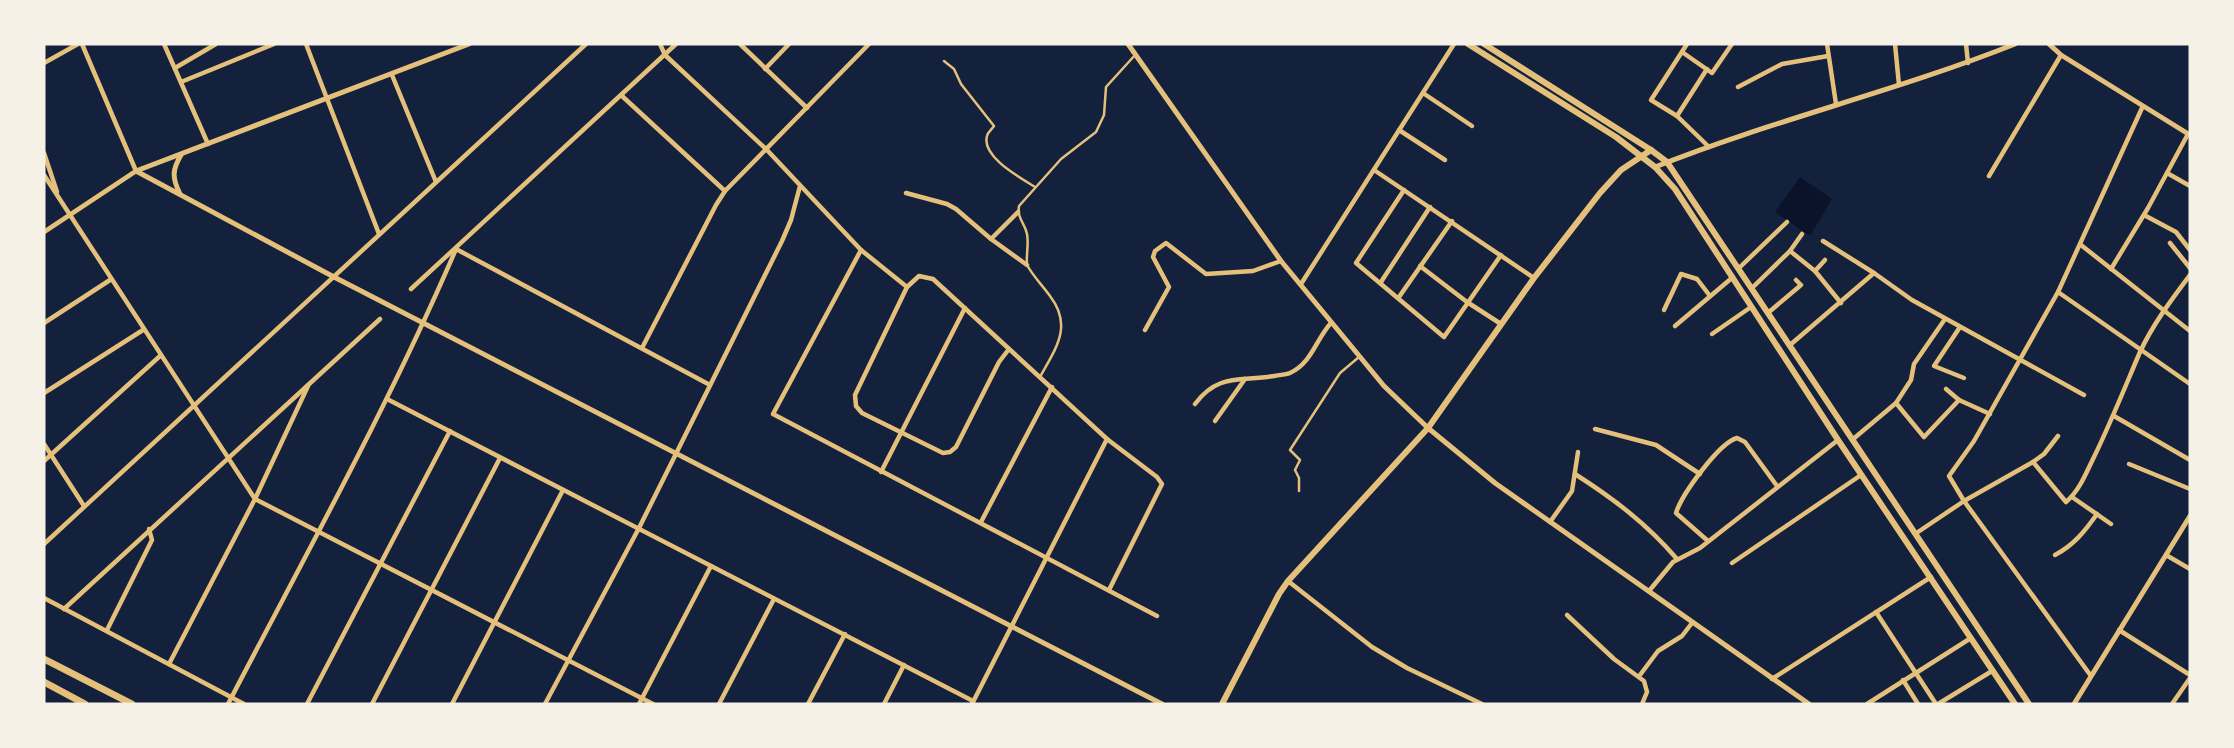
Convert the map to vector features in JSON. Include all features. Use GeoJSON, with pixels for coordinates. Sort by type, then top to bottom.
{"type":"FeatureCollection","features":[{"type":"Feature","properties":{"kind":"main road"},"geometry":{"type":"LineString","coordinates":[[1468,44],[1616,137],[1655,167],[1675,189],[1838,440],[2015,704]]}},
{"type":"Feature","properties":{"kind":"main road"},"geometry":{"type":"LineString","coordinates":[[1484,44],[1667,162],[2029,704]]}},
{"type":"Feature","properties":{"kind":"main road"},"geometry":{"type":"LineString","coordinates":[[1222,704],[1288,580],[1428,428],[1534,278],[1600,193],[1621,170],[1651,150]]}},
{"type":"Feature","properties":{"kind":"main road"},"geometry":{"type":"LineString","coordinates":[[1906,539],[1915,534]]}},
{"type":"Feature","properties":{"kind":"main road"},"geometry":{"type":"LineString","coordinates":[[1929,574],[1936,565]]}},
{"type":"Feature","properties":{"kind":"main road"},"geometry":{"type":"LineString","coordinates":[[44,659],[132,704]]}},
{"type":"Feature","properties":{"kind":"main road"},"geometry":{"type":"LineString","coordinates":[[44,682],[85,704]]}},
{"type":"Feature","properties":{"kind":"street"},"geometry":{"type":"LineString","coordinates":[[44,63],[80,44],[136,171],[334,277],[1162,704]]}},
{"type":"Feature","properties":{"kind":"street"},"geometry":{"type":"LineString","coordinates":[[164,44],[208,144]]}},
{"type":"Feature","properties":{"kind":"street"},"geometry":{"type":"LineString","coordinates":[[175,68],[216,44]]}},
{"type":"Feature","properties":{"kind":"street"},"geometry":{"type":"LineString","coordinates":[[181,82],[274,44]]}},
{"type":"Feature","properties":{"kind":"street"},"geometry":{"type":"LineString","coordinates":[[306,44],[379,234]]}},
{"type":"Feature","properties":{"kind":"street"},"geometry":{"type":"LineString","coordinates":[[44,232],[136,171],[470,44]]}},
{"type":"Feature","properties":{"kind":"street"},"geometry":{"type":"LineString","coordinates":[[44,544],[586,44]]}},
{"type":"Feature","properties":{"kind":"street"},"geometry":{"type":"LineString","coordinates":[[660,44],[664,55],[767,150],[861,250],[907,287]]}},
{"type":"Feature","properties":{"kind":"street"},"geometry":{"type":"LineString","coordinates":[[411,289],[676,44]]}},
{"type":"Feature","properties":{"kind":"street"},"geometry":{"type":"LineString","coordinates":[[740,44],[807,108]]}},
{"type":"Feature","properties":{"kind":"street"},"geometry":{"type":"LineString","coordinates":[[765,69],[789,44]]}},
{"type":"Feature","properties":{"kind":"street"},"geometry":{"type":"LineString","coordinates":[[642,348],[725,191],[869,44]]}},
{"type":"Feature","properties":{"kind":"street"},"geometry":{"type":"LineString","coordinates":[[1128,44],[1281,261],[1375,376],[1428,428],[1495,483],[1550,523],[1809,704]]}},
{"type":"Feature","properties":{"kind":"street"},"geometry":{"type":"LineString","coordinates":[[1301,284],[1454,44]]}},
{"type":"Feature","properties":{"kind":"street"},"geometry":{"type":"LineString","coordinates":[[1687,44],[1651,100],[1677,116],[1709,147]]}},
{"type":"Feature","properties":{"kind":"street"},"geometry":{"type":"LineString","coordinates":[[1682,52],[1713,73],[1732,44]]}},
{"type":"Feature","properties":{"kind":"street"},"geometry":{"type":"LineString","coordinates":[[1827,44],[1836,104]]}},
{"type":"Feature","properties":{"kind":"street"},"geometry":{"type":"LineString","coordinates":[[1895,44],[1899,85]]}},
{"type":"Feature","properties":{"kind":"street"},"geometry":{"type":"LineString","coordinates":[[1966,44],[1968,63]]}},
{"type":"Feature","properties":{"kind":"street"},"geometry":{"type":"LineString","coordinates":[[1655,167],[1836,104],[1968,63],[2015,44]]}},
{"type":"Feature","properties":{"kind":"street"},"geometry":{"type":"LineString","coordinates":[[2049,44],[2061,55],[2143,108],[2189,134],[2111,270]]}},
{"type":"Feature","properties":{"kind":"street"},"geometry":{"type":"LineString","coordinates":[[1989,176],[2061,55]]}},
{"type":"Feature","properties":{"kind":"street"},"geometry":{"type":"LineString","coordinates":[[1738,87],[1782,64],[1828,56]]}},
{"type":"Feature","properties":{"kind":"street"},"geometry":{"type":"LineString","coordinates":[[1677,116],[1707,69]]}},
{"type":"Feature","properties":{"kind":"street"},"geometry":{"type":"LineString","coordinates":[[392,75],[436,182]]}},
{"type":"Feature","properties":{"kind":"street"},"geometry":{"type":"LineString","coordinates":[[1423,93],[1472,126]]}},
{"type":"Feature","properties":{"kind":"street"},"geometry":{"type":"LineString","coordinates":[[622,96],[725,191]]}},
{"type":"Feature","properties":{"kind":"street"},"geometry":{"type":"LineString","coordinates":[[2091,677],[1950,480],[1950,472],[1970,448],[2058,292],[2143,108]]}},
{"type":"Feature","properties":{"kind":"street"},"geometry":{"type":"LineString","coordinates":[[1399,130],[1445,160]]}},
{"type":"Feature","properties":{"kind":"street"},"geometry":{"type":"LineString","coordinates":[[44,153],[59,196]]}},
{"type":"Feature","properties":{"kind":"street"},"geometry":{"type":"LineString","coordinates":[[180,194],[173,181],[173,173],[181,155]]}},
{"type":"Feature","properties":{"kind":"street"},"geometry":{"type":"LineString","coordinates":[[1374,170],[1534,278]]}},
{"type":"Feature","properties":{"kind":"street"},"geometry":{"type":"LineString","coordinates":[[2167,173],[2190,186]]}},
{"type":"Feature","properties":{"kind":"street"},"geometry":{"type":"LineString","coordinates":[[44,175],[255,499],[641,701],[653,704]]}},
{"type":"Feature","properties":{"kind":"street"},"geometry":{"type":"LineString","coordinates":[[545,704],[639,528],[782,241],[800,186]]}},
{"type":"Feature","properties":{"kind":"street"},"geometry":{"type":"LineString","coordinates":[[1404,190],[1356,263],[1399,296],[1444,337],[1501,255]]}},
{"type":"Feature","properties":{"kind":"street"},"geometry":{"type":"LineString","coordinates":[[906,193],[947,204],[1027,265]]}},
{"type":"Feature","properties":{"kind":"street"},"geometry":{"type":"LineString","coordinates":[[1381,282],[1430,207]]}},
{"type":"Feature","properties":{"kind":"street"},"geometry":{"type":"LineString","coordinates":[[991,239],[1018,212]]}},
{"type":"Feature","properties":{"kind":"street"},"geometry":{"type":"LineString","coordinates":[[2144,215],[2176,232],[2190,250]]}},
{"type":"Feature","properties":{"kind":"street"},"geometry":{"type":"LineString","coordinates":[[1399,296],[1452,221]]}},
{"type":"Feature","properties":{"kind":"street"},"geometry":{"type":"LineString","coordinates":[[1739,268],[1787,222]]}},
{"type":"Feature","properties":{"kind":"street"},"geometry":{"type":"LineString","coordinates":[[1752,288],[1790,251],[1802,234]]}},
{"type":"Feature","properties":{"kind":"street"},"geometry":{"type":"LineString","coordinates":[[1823,241],[1912,300],[2084,395]]}},
{"type":"Feature","properties":{"kind":"street"},"geometry":{"type":"LineString","coordinates":[[1145,330],[1169,287],[1153,257],[1155,251],[1166,243],[1206,274],[1254,271],[1281,261]]}},
{"type":"Feature","properties":{"kind":"street"},"geometry":{"type":"LineString","coordinates":[[2170,243],[2190,268]]}},
{"type":"Feature","properties":{"kind":"street"},"geometry":{"type":"LineString","coordinates":[[2081,245],[2162,312],[2190,331]]}},
{"type":"Feature","properties":{"kind":"street"},"geometry":{"type":"LineString","coordinates":[[228,704],[387,399],[425,322],[456,249]]}},
{"type":"Feature","properties":{"kind":"street"},"geometry":{"type":"LineString","coordinates":[[456,249],[710,385]]}},
{"type":"Feature","properties":{"kind":"street"},"geometry":{"type":"LineString","coordinates":[[861,250],[773,414],[1157,616]]}},
{"type":"Feature","properties":{"kind":"street"},"geometry":{"type":"LineString","coordinates":[[1790,251],[1815,271],[1841,303]]}},
{"type":"Feature","properties":{"kind":"street"},"geometry":{"type":"LineString","coordinates":[[1815,271],[1825,260]]}},
{"type":"Feature","properties":{"kind":"street"},"geometry":{"type":"LineString","coordinates":[[1420,266],[1501,324]]}},
{"type":"Feature","properties":{"kind":"street"},"geometry":{"type":"LineString","coordinates":[[1790,345],[1874,273]]}},
{"type":"Feature","properties":{"kind":"street"},"geometry":{"type":"LineString","coordinates":[[1664,310],[1681,274],[1697,279],[1710,296]]}},
{"type":"Feature","properties":{"kind":"street"},"geometry":{"type":"LineString","coordinates":[[2034,462],[2066,502],[2072,497],[2081,485],[2114,416],[2141,350],[2162,312],[2190,275]]}},
{"type":"Feature","properties":{"kind":"street"},"geometry":{"type":"LineString","coordinates":[[1009,349],[999,362],[953,449],[943,453],[862,413],[854,401],[907,287],[919,276],[933,279],[1107,439],[1157,477],[1162,484],[1109,590]]}},
{"type":"Feature","properties":{"kind":"street"},"geometry":{"type":"LineString","coordinates":[[1675,326],[1733,277]]}},
{"type":"Feature","properties":{"kind":"street"},"geometry":{"type":"LineString","coordinates":[[44,323],[110,279]]}},
{"type":"Feature","properties":{"kind":"street"},"geometry":{"type":"LineString","coordinates":[[1769,313],[1801,285],[1796,280]]}},
{"type":"Feature","properties":{"kind":"street"},"geometry":{"type":"LineString","coordinates":[[2058,292],[2190,384]]}},
{"type":"Feature","properties":{"kind":"street"},"geometry":{"type":"LineString","coordinates":[[1712,334],[1752,307]]}},
{"type":"Feature","properties":{"kind":"street"},"geometry":{"type":"LineString","coordinates":[[881,472],[965,308]]}},
{"type":"Feature","properties":{"kind":"street"},"geometry":{"type":"LineString","coordinates":[[64,609],[149,528],[380,319]]}},
{"type":"Feature","properties":{"kind":"street"},"geometry":{"type":"LineString","coordinates":[[1852,440],[1896,404],[1912,380],[1914,364],[1945,319]]}},
{"type":"Feature","properties":{"kind":"street"},"geometry":{"type":"LineString","coordinates":[[1195,404],[1213,385],[1220,382],[1290,373],[1310,356],[1321,333],[1331,323]]}},
{"type":"Feature","properties":{"kind":"street"},"geometry":{"type":"LineString","coordinates":[[1960,327],[1934,366],[1964,378]]}},
{"type":"Feature","properties":{"kind":"street"},"geometry":{"type":"LineString","coordinates":[[44,393],[143,330]]}},
{"type":"Feature","properties":{"kind":"street"},"geometry":{"type":"LineString","coordinates":[[44,461],[160,355]]}},
{"type":"Feature","properties":{"kind":"street"},"geometry":{"type":"LineString","coordinates":[[1215,421],[1245,379]]}},
{"type":"Feature","properties":{"kind":"street"},"geometry":{"type":"LineString","coordinates":[[169,664],[255,499],[310,382]]}},
{"type":"Feature","properties":{"kind":"street"},"geometry":{"type":"LineString","coordinates":[[981,522],[1052,387]]}},
{"type":"Feature","properties":{"kind":"street"},"geometry":{"type":"LineString","coordinates":[[1946,389],[1959,400],[1990,414]]}},
{"type":"Feature","properties":{"kind":"street"},"geometry":{"type":"LineString","coordinates":[[387,399],[973,702],[1107,439]]}},
{"type":"Feature","properties":{"kind":"street"},"geometry":{"type":"LineString","coordinates":[[1896,404],[1924,437],[1959,400]]}},
{"type":"Feature","properties":{"kind":"street"},"geometry":{"type":"LineString","coordinates":[[2114,416],[2190,460]]}},
{"type":"Feature","properties":{"kind":"street"},"geometry":{"type":"LineString","coordinates":[[1595,429],[1656,445],[1700,474]]}},
{"type":"Feature","properties":{"kind":"street"},"geometry":{"type":"LineString","coordinates":[[307,704],[450,431]]}},
{"type":"Feature","properties":{"kind":"street"},"geometry":{"type":"LineString","coordinates":[[1915,534],[1964,500],[2034,462],[2058,436]]}},
{"type":"Feature","properties":{"kind":"street"},"geometry":{"type":"LineString","coordinates":[[1708,541],[1676,513],[1679,504],[1700,474],[1729,442],[1737,438],[1748,446],[1777,486]]}},
{"type":"Feature","properties":{"kind":"street"},"geometry":{"type":"LineString","coordinates":[[1649,591],[1677,559],[1708,541],[1838,440]]}},
{"type":"Feature","properties":{"kind":"street"},"geometry":{"type":"LineString","coordinates":[[44,444],[84,506]]}},
{"type":"Feature","properties":{"kind":"street"},"geometry":{"type":"LineString","coordinates":[[1550,523],[1572,491],[1578,452]]}},
{"type":"Feature","properties":{"kind":"street"},"geometry":{"type":"LineString","coordinates":[[372,704],[500,457]]}},
{"type":"Feature","properties":{"kind":"street"},"geometry":{"type":"LineString","coordinates":[[2129,464],[2190,489]]}},
{"type":"Feature","properties":{"kind":"street"},"geometry":{"type":"LineString","coordinates":[[1574,474],[1643,522],[1677,559]]}},
{"type":"Feature","properties":{"kind":"street"},"geometry":{"type":"LineString","coordinates":[[1731,563],[1862,474]]}},
{"type":"Feature","properties":{"kind":"street"},"geometry":{"type":"LineString","coordinates":[[452,704],[563,491]]}},
{"type":"Feature","properties":{"kind":"street"},"geometry":{"type":"LineString","coordinates":[[2072,497],[2111,524]]}},
{"type":"Feature","properties":{"kind":"street"},"geometry":{"type":"LineString","coordinates":[[2055,555],[2069,548],[2085,532],[2097,514]]}},
{"type":"Feature","properties":{"kind":"street"},"geometry":{"type":"LineString","coordinates":[[2074,704],[2190,516]]}},
{"type":"Feature","properties":{"kind":"street"},"geometry":{"type":"LineString","coordinates":[[107,630],[152,540],[149,528]]}},
{"type":"Feature","properties":{"kind":"street"},"geometry":{"type":"LineString","coordinates":[[2166,555],[2190,569]]}},
{"type":"Feature","properties":{"kind":"street"},"geometry":{"type":"LineString","coordinates":[[641,701],[711,566]]}},
{"type":"Feature","properties":{"kind":"street"},"geometry":{"type":"LineString","coordinates":[[1771,680],[1929,574]]}},
{"type":"Feature","properties":{"kind":"street"},"geometry":{"type":"LineString","coordinates":[[1288,580],[1372,647],[1407,668],[1482,704]]}},
{"type":"Feature","properties":{"kind":"street"},"geometry":{"type":"LineString","coordinates":[[44,598],[244,704]]}},
{"type":"Feature","properties":{"kind":"street"},"geometry":{"type":"LineString","coordinates":[[719,704],[774,599]]}},
{"type":"Feature","properties":{"kind":"street"},"geometry":{"type":"LineString","coordinates":[[1876,612],[1937,704],[1992,671]]}},
{"type":"Feature","properties":{"kind":"street"},"geometry":{"type":"LineString","coordinates":[[1567,615],[1614,659],[1640,675],[1647,692],[1642,704]]}},
{"type":"Feature","properties":{"kind":"street"},"geometry":{"type":"LineString","coordinates":[[1640,675],[1658,651],[1682,636],[1692,623]]}},
{"type":"Feature","properties":{"kind":"street"},"geometry":{"type":"LineString","coordinates":[[2119,630],[2190,676],[2172,704]]}},
{"type":"Feature","properties":{"kind":"street"},"geometry":{"type":"LineString","coordinates":[[808,704],[845,634]]}},
{"type":"Feature","properties":{"kind":"street"},"geometry":{"type":"LineString","coordinates":[[1867,704],[1971,638]]}},
{"type":"Feature","properties":{"kind":"street"},"geometry":{"type":"LineString","coordinates":[[884,704],[904,665]]}},
{"type":"Feature","properties":{"kind":"street"},"geometry":{"type":"LineString","coordinates":[[1903,680],[1918,704]]}},
{"type":"Feature","properties":{"kind":"lane"},"geometry":{"type":"LineString","coordinates":[[1040,377],[1059,340],[1062,320],[1052,298],[1027,265],[1027,233],[1018,212],[1024,199],[1060,159],[1096,132],[1103,121],[1106,87],[1136,54]]}},
{"type":"Feature","properties":{"kind":"lane"},"geometry":{"type":"LineString","coordinates":[[944,61],[954,69],[961,84],[994,126],[987,136],[996,159],[1004,168],[1035,187]]}},
{"type":"Feature","properties":{"kind":"lane"},"geometry":{"type":"LineString","coordinates":[[1299,491],[1299,478],[1295,470],[1300,460],[1290,450],[1339,373],[1359,357]]}},
{"type":"Feature","properties":{"kind":"water"},"geometry":{"type":"Polygon","coordinates":[[[1800,177],[1832,199],[1810,236],[1775,212],[1800,177]]]}}]}
